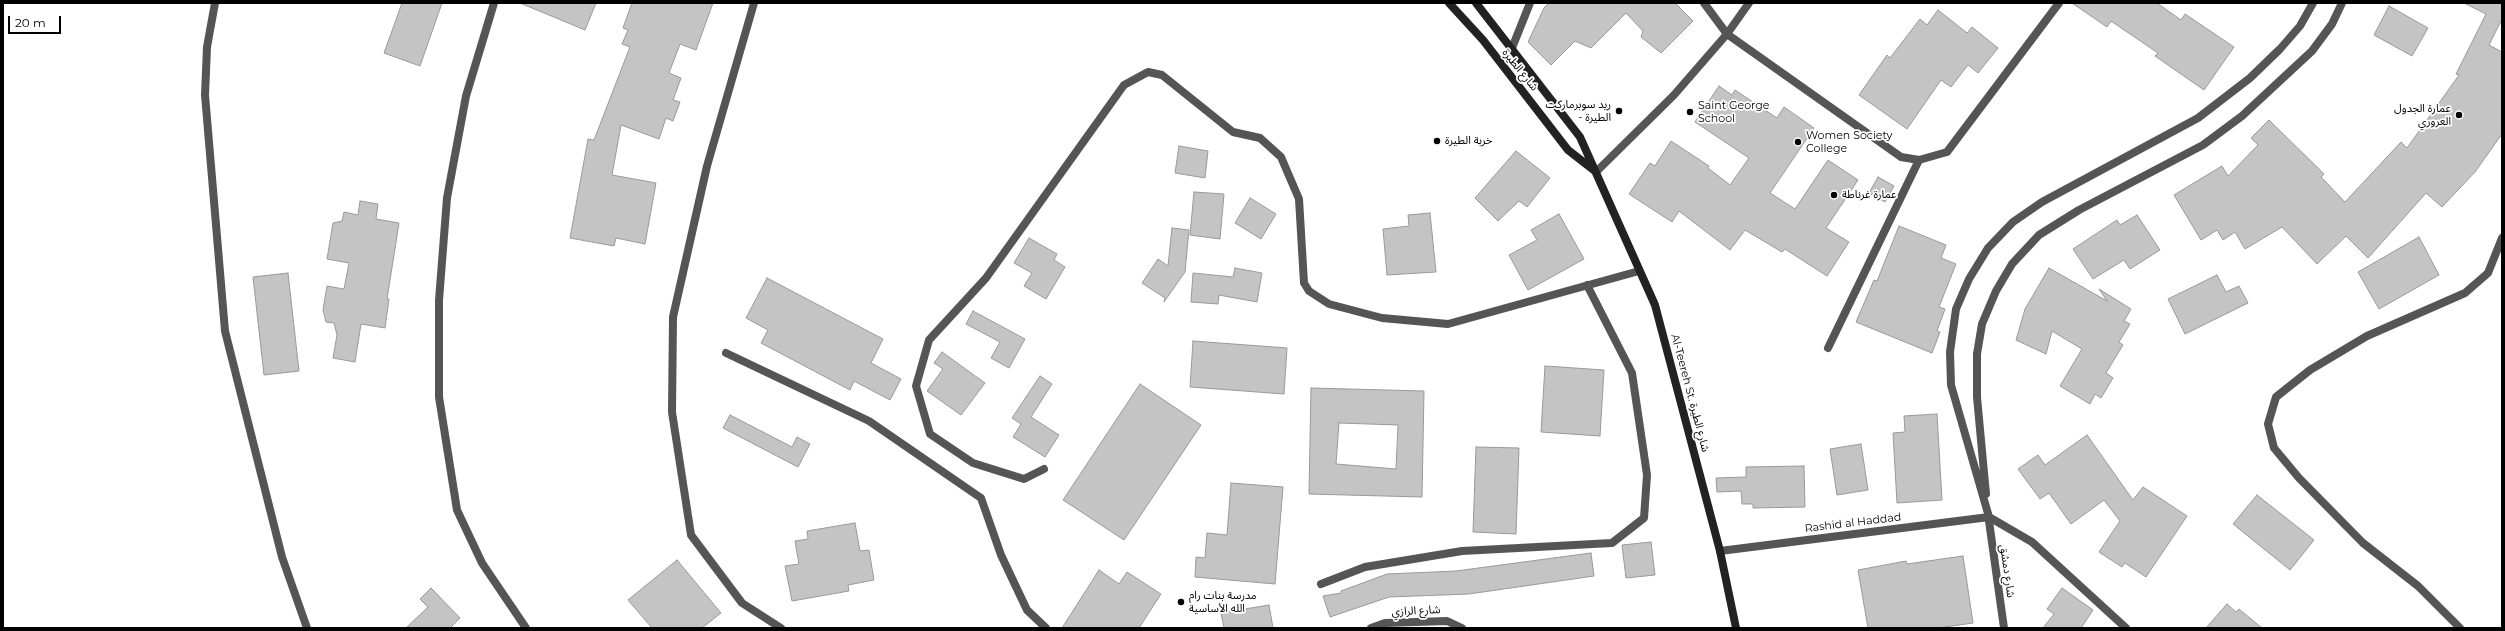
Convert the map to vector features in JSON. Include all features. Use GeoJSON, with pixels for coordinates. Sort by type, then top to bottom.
{"type":"FeatureCollection","features":[{"type":"Feature","properties":{"kind":"main road","name":"شارع الطيرة"},"geometry":{"type":"LineString","coordinates":[[1449,3],[1483,40],[1568,150],[1596,172]]}},
{"type":"Feature","properties":{"kind":"main road","name":"شارع الطيرة"},"geometry":{"type":"LineString","coordinates":[[1476,3],[1580,137],[1596,172]]}},
{"type":"Feature","properties":{"kind":"main road","name":"Al-Teereh St. شارع الطيرة"},"geometry":{"type":"LineString","coordinates":[[1596,172],[1654,305],[1671,361],[1720,551],[1736,628]]}},
{"type":"Feature","properties":{"kind":"street"},"geometry":{"type":"LineString","coordinates":[[215,3],[207,46],[205,95],[226,332],[282,557],[307,628]]}},
{"type":"Feature","properties":{"kind":"street"},"geometry":{"type":"LineString","coordinates":[[494,3],[466,96],[447,198],[440,300],[440,396],[457,510],[482,564],[526,628]]}},
{"type":"Feature","properties":{"kind":"street"},"geometry":{"type":"LineString","coordinates":[[754,3],[708,166],[673,317],[672,412],[691,535],[742,603],[781,628]]}},
{"type":"Feature","properties":{"kind":"street"},"geometry":{"type":"LineString","coordinates":[[1512,48],[1530,3]]}},
{"type":"Feature","properties":{"kind":"street"},"geometry":{"type":"LineString","coordinates":[[1704,3],[1728,34],[1901,157],[1919,160],[1947,152],[2059,3]]}},
{"type":"Feature","properties":{"kind":"street"},"geometry":{"type":"LineString","coordinates":[[1596,172],[1674,95],[1728,34],[1749,3]]}},
{"type":"Feature","properties":{"kind":"street"},"geometry":{"type":"LineString","coordinates":[[2126,628],[2032,542],[1989,517],[1951,385],[1950,352],[1956,310],[1969,279],[1988,248],[2013,222],[2042,202],[2198,118],[2250,78],[2280,49],[2300,26],[2313,3]]}},
{"type":"Feature","properties":{"kind":"street"},"geometry":{"type":"LineString","coordinates":[[1989,517],[1976,397],[1977,354],[1982,324],[1996,291],[2012,264],[2039,235],[2079,210],[2203,145],[2242,116],[2312,51],[2332,24],[2342,3]]}},
{"type":"Feature","properties":{"kind":"street"},"geometry":{"type":"LineString","coordinates":[[1044,469],[1024,479],[972,463],[930,434],[916,386],[929,340],[986,278],[1124,85],[1148,72],[1162,75],[1233,132],[1260,138],[1281,157],[1299,199],[1304,283],[1309,291],[1329,304],[1382,318],[1448,324],[1639,271]]}},
{"type":"Feature","properties":{"kind":"street"},"geometry":{"type":"LineString","coordinates":[[1828,348],[1919,160]]}},
{"type":"Feature","properties":{"kind":"street"},"geometry":{"type":"LineString","coordinates":[[2460,628],[2418,586],[2363,543],[2299,478],[2274,448],[2268,424],[2276,397],[2310,370],[2367,336],[2465,293],[2488,273],[2502,238]]}},
{"type":"Feature","properties":{"kind":"street"},"geometry":{"type":"LineString","coordinates":[[1321,584],[1365,567],[1462,550],[1612,543],[1644,518],[1647,475],[1632,373],[1587,285]]}},
{"type":"Feature","properties":{"kind":"street"},"geometry":{"type":"LineString","coordinates":[[726,353],[869,421],[980,498],[1001,555],[1027,610],[1046,628]]}},
{"type":"Feature","properties":{"kind":"street","name":"Rashid al Haddad"},"geometry":{"type":"LineString","coordinates":[[1720,551],[1989,517]]}},
{"type":"Feature","properties":{"kind":"street","name":"شارع دمشق"},"geometry":{"type":"LineString","coordinates":[[1989,517],[2004,628]]}},
{"type":"Feature","properties":{"kind":"street","name":"شارع الرازي"},"geometry":{"type":"LineString","coordinates":[[1371,628],[1385,624],[1447,621],[1462,628]]}},
{"type":"Feature","properties":{"kind":"building"},"geometry":{"type":"Polygon","coordinates":[[[402,3],[442,3],[420,66],[384,53],[402,3]]]}},
{"type":"Feature","properties":{"kind":"building"},"geometry":{"type":"Polygon","coordinates":[[[520,3],[596,3],[585,30],[520,3]]]}},
{"type":"Feature","properties":{"kind":"building"},"geometry":{"type":"Polygon","coordinates":[[[632,3],[713,3],[696,50],[680,44],[669,73],[681,78],[673,100],[680,102],[673,121],[666,118],[659,139],[621,125],[612,175],[656,183],[645,244],[616,238],[614,246],[570,238],[588,139],[594,140],[630,47],[622,44],[628,30],[623,28],[632,3]]]}},
{"type":"Feature","properties":{"kind":"building"},"geometry":{"type":"Polygon","coordinates":[[[1549,3],[1675,3],[1693,21],[1661,53],[1641,37],[1643,31],[1626,13],[1591,48],[1575,41],[1551,65],[1528,42],[1544,8],[1549,3]]]}},
{"type":"Feature","properties":{"kind":"building"},"geometry":{"type":"Polygon","coordinates":[[[2072,3],[2157,3],[2181,20],[2185,14],[2234,47],[2204,90],[2155,56],[2158,53],[2111,21],[2107,27],[2072,3]]]}},
{"type":"Feature","properties":{"kind":"building"},"geometry":{"type":"Polygon","coordinates":[[[2464,3],[2502,3],[2502,19],[2489,45],[2502,52],[2502,134],[2475,172],[2442,207],[2426,193],[2368,258],[2346,236],[2317,264],[2282,227],[2245,249],[2235,232],[2223,240],[2217,230],[2201,240],[2174,195],[2222,166],[2228,176],[2258,145],[2251,138],[2269,120],[2324,174],[2321,177],[2345,202],[2401,142],[2407,148],[2459,75],[2456,74],[2486,14],[2464,3]]]}},
{"type":"Feature","properties":{"kind":"building"},"geometry":{"type":"Polygon","coordinates":[[[2389,6],[2428,28],[2412,56],[2374,35],[2389,6]]]}},
{"type":"Feature","properties":{"kind":"building"},"geometry":{"type":"Polygon","coordinates":[[[1938,10],[1967,33],[1972,27],[1998,48],[1978,73],[1968,65],[1951,87],[1941,80],[1907,129],[1859,95],[1887,55],[1890,58],[1920,19],[1927,25],[1938,10]]]}},
{"type":"Feature","properties":{"kind":"building"},"geometry":{"type":"Polygon","coordinates":[[[1719,86],[1732,95],[1735,90],[1777,118],[1784,107],[1814,128],[1770,193],[1795,209],[1828,160],[1858,180],[1826,228],[1849,242],[1827,276],[1785,249],[1782,252],[1745,230],[1730,250],[1679,211],[1672,222],[1629,194],[1650,163],[1655,166],[1671,141],[1709,166],[1708,168],[1730,185],[1749,158],[1695,122],[1719,86]]]}},
{"type":"Feature","properties":{"kind":"building"},"geometry":{"type":"Polygon","coordinates":[[[1179,146],[1208,151],[1205,178],[1175,173],[1179,146]]]}},
{"type":"Feature","properties":{"kind":"building"},"geometry":{"type":"Polygon","coordinates":[[[1516,151],[1550,178],[1527,207],[1519,201],[1498,221],[1475,198],[1516,151]]]}},
{"type":"Feature","properties":{"kind":"building"},"geometry":{"type":"Polygon","coordinates":[[[1878,177],[1894,186],[1885,202],[1869,193],[1878,177]]]}},
{"type":"Feature","properties":{"kind":"building"},"geometry":{"type":"Polygon","coordinates":[[[1194,192],[1224,194],[1220,239],[1190,235],[1194,192]]]}},
{"type":"Feature","properties":{"kind":"building"},"geometry":{"type":"Polygon","coordinates":[[[1250,198],[1276,214],[1261,239],[1235,223],[1250,198]]]}},
{"type":"Feature","properties":{"kind":"building"},"geometry":{"type":"Polygon","coordinates":[[[360,201],[378,204],[376,219],[399,223],[387,299],[389,299],[385,328],[361,324],[355,362],[333,358],[337,335],[334,323],[326,322],[323,310],[327,286],[344,289],[349,263],[327,259],[333,223],[342,221],[344,212],[358,215],[360,201]]]}},
{"type":"Feature","properties":{"kind":"building"},"geometry":{"type":"Polygon","coordinates":[[[1430,213],[1436,272],[1387,275],[1383,229],[1409,226],[1408,215],[1430,213]]]}},
{"type":"Feature","properties":{"kind":"building"},"geometry":{"type":"Polygon","coordinates":[[[1559,214],[1584,259],[1528,290],[1509,255],[1537,240],[1531,230],[1559,214]]]}},
{"type":"Feature","properties":{"kind":"building"},"geometry":{"type":"Polygon","coordinates":[[[2137,215],[2160,250],[2130,269],[2124,260],[2093,279],[2073,249],[2117,220],[2120,225],[2137,215]]]}},
{"type":"Feature","properties":{"kind":"building"},"geometry":{"type":"Polygon","coordinates":[[[1899,226],[1946,245],[1941,258],[1956,264],[1939,307],[1945,309],[1937,331],[1940,332],[1932,353],[1856,322],[1874,280],[1877,281],[1899,226]]]}},
{"type":"Feature","properties":{"kind":"building"},"geometry":{"type":"Polygon","coordinates":[[[1172,228],[1189,230],[1185,272],[1164,302],[1165,298],[1142,283],[1158,259],[1168,266],[1172,228]]]}},
{"type":"Feature","properties":{"kind":"building"},"geometry":{"type":"Polygon","coordinates":[[[2419,237],[2439,275],[2379,309],[2358,272],[2419,237]]]}},
{"type":"Feature","properties":{"kind":"building"},"geometry":{"type":"Polygon","coordinates":[[[1029,238],[1057,254],[1054,260],[1065,267],[1046,299],[1024,286],[1032,273],[1014,263],[1029,238]]]}},
{"type":"Feature","properties":{"kind":"building"},"geometry":{"type":"Polygon","coordinates":[[[1235,268],[1262,273],[1257,302],[1219,295],[1218,304],[1191,302],[1193,273],[1233,277],[1235,268]]]}},
{"type":"Feature","properties":{"kind":"building"},"geometry":{"type":"Polygon","coordinates":[[[2049,268],[2107,301],[2099,289],[2131,309],[2124,321],[2130,324],[2119,342],[2123,345],[2106,373],[2113,378],[2101,398],[2095,394],[2090,404],[2060,386],[2082,349],[2052,331],[2046,354],[2016,340],[2025,309],[2049,268]]]}},
{"type":"Feature","properties":{"kind":"building"},"geometry":{"type":"Polygon","coordinates":[[[288,273],[299,371],[264,375],[253,277],[288,273]]]}},
{"type":"Feature","properties":{"kind":"building"},"geometry":{"type":"Polygon","coordinates":[[[2217,275],[2226,292],[2239,286],[2248,303],[2185,334],[2168,299],[2217,275]]]}},
{"type":"Feature","properties":{"kind":"building"},"geometry":{"type":"Polygon","coordinates":[[[767,278],[883,339],[871,363],[901,379],[890,400],[854,381],[850,390],[761,343],[768,330],[746,318],[767,278]]]}},
{"type":"Feature","properties":{"kind":"building"},"geometry":{"type":"Polygon","coordinates":[[[973,311],[1025,339],[1009,368],[991,358],[1000,342],[966,324],[973,311]]]}},
{"type":"Feature","properties":{"kind":"building"},"geometry":{"type":"Polygon","coordinates":[[[1193,341],[1287,348],[1284,394],[1190,387],[1193,341]]]}},
{"type":"Feature","properties":{"kind":"building"},"geometry":{"type":"Polygon","coordinates":[[[942,352],[985,383],[961,415],[927,391],[943,369],[934,363],[942,352]]]}},
{"type":"Feature","properties":{"kind":"building"},"geometry":{"type":"Polygon","coordinates":[[[1545,366],[1604,370],[1600,436],[1541,432],[1545,366]]]}},
{"type":"Feature","properties":{"kind":"building"},"geometry":{"type":"Polygon","coordinates":[[[1040,376],[1052,384],[1031,417],[1059,435],[1045,457],[1013,437],[1021,424],[1012,418],[1040,376]]]}},
{"type":"Feature","properties":{"kind":"building"},"geometry":{"type":"Polygon","coordinates":[[[1140,384],[1201,425],[1124,540],[1063,500],[1140,384]]]}},
{"type":"Feature","properties":{"kind":"building"},"geometry":{"type":"Polygon","coordinates":[[[1311,388],[1424,391],[1422,497],[1309,494],[1311,388]],[[1339,423],[1336,464],[1396,469],[1398,425],[1339,423]]]}},
{"type":"Feature","properties":{"kind":"building"},"geometry":{"type":"Polygon","coordinates":[[[1937,414],[1942,500],[1897,503],[1893,433],[1905,432],[1904,416],[1937,414]]]}},
{"type":"Feature","properties":{"kind":"building"},"geometry":{"type":"Polygon","coordinates":[[[730,415],[792,447],[797,437],[810,444],[798,467],[723,428],[730,415]]]}},
{"type":"Feature","properties":{"kind":"building"},"geometry":{"type":"Polygon","coordinates":[[[2087,435],[2133,500],[2143,487],[2187,516],[2146,577],[2125,563],[2122,567],[2099,552],[2120,521],[2104,500],[2071,524],[2049,493],[2040,499],[2018,469],[2038,455],[2045,465],[2087,435]]]}},
{"type":"Feature","properties":{"kind":"building"},"geometry":{"type":"Polygon","coordinates":[[[1861,444],[1868,490],[1837,495],[1830,449],[1861,444]]]}},
{"type":"Feature","properties":{"kind":"building"},"geometry":{"type":"Polygon","coordinates":[[[1476,447],[1519,448],[1516,534],[1473,532],[1476,447]]]}},
{"type":"Feature","properties":{"kind":"building"},"geometry":{"type":"Polygon","coordinates":[[[1804,466],[1805,507],[1753,508],[1753,504],[1742,504],[1741,491],[1717,492],[1716,478],[1746,477],[1746,467],[1804,466]]]}},
{"type":"Feature","properties":{"kind":"building"},"geometry":{"type":"Polygon","coordinates":[[[1231,483],[1283,487],[1275,584],[1195,577],[1196,557],[1205,558],[1207,533],[1227,535],[1231,483]]]}},
{"type":"Feature","properties":{"kind":"building"},"geometry":{"type":"Polygon","coordinates":[[[2257,495],[2314,540],[2290,570],[2233,524],[2257,495]]]}},
{"type":"Feature","properties":{"kind":"building"},"geometry":{"type":"Polygon","coordinates":[[[855,523],[860,551],[869,550],[874,580],[848,585],[849,591],[792,601],[785,566],[799,564],[795,541],[808,539],[807,531],[855,523]]]}},
{"type":"Feature","properties":{"kind":"building"},"geometry":{"type":"Polygon","coordinates":[[[1651,542],[1655,575],[1626,578],[1622,545],[1651,542]]]}},
{"type":"Feature","properties":{"kind":"building"},"geometry":{"type":"Polygon","coordinates":[[[1591,553],[1594,576],[1469,594],[1389,597],[1330,617],[1323,596],[1341,593],[1341,591],[1387,574],[1456,571],[1591,553]]]}},
{"type":"Feature","properties":{"kind":"building"},"geometry":{"type":"Polygon","coordinates":[[[1963,556],[1973,623],[1938,628],[1868,628],[1858,570],[1906,561],[1907,564],[1963,556]]]}},
{"type":"Feature","properties":{"kind":"building"},"geometry":{"type":"Polygon","coordinates":[[[677,560],[721,613],[702,628],[652,628],[628,600],[677,560]]]}},
{"type":"Feature","properties":{"kind":"building"},"geometry":{"type":"Polygon","coordinates":[[[1099,570],[1119,584],[1127,572],[1161,594],[1139,628],[1062,628],[1099,570]]]}},
{"type":"Feature","properties":{"kind":"building"},"geometry":{"type":"Polygon","coordinates":[[[431,588],[460,618],[450,628],[406,628],[428,607],[420,599],[431,588]]]}},
{"type":"Feature","properties":{"kind":"building"},"geometry":{"type":"Polygon","coordinates":[[[2062,588],[2093,610],[2081,628],[2043,628],[2054,614],[2047,609],[2062,588]]]}},
{"type":"Feature","properties":{"kind":"building"},"geometry":{"type":"Polygon","coordinates":[[[2227,604],[2236,612],[2239,609],[2262,628],[2206,628],[2227,604]]]}},
{"type":"Feature","properties":{"kind":"building"},"geometry":{"type":"Polygon","coordinates":[[[1269,605],[1273,628],[1224,628],[1221,613],[1269,605]]]}},
{"type":"Feature","properties":{"kind":"place","name":"ريد سوبرماركت - الطيرة"},"geometry":{"type":"Point","coordinates":[1619,111]}},
{"type":"Feature","properties":{"kind":"place","name":"Saint George School"},"geometry":{"type":"Point","coordinates":[1690,112]}},
{"type":"Feature","properties":{"kind":"place","name":"عمارة الجدول العروري"},"geometry":{"type":"Point","coordinates":[2459,115]}},
{"type":"Feature","properties":{"kind":"place","name":"خربة الطيرة"},"geometry":{"type":"Point","coordinates":[1437,141]}},
{"type":"Feature","properties":{"kind":"place","name":"Women Society College"},"geometry":{"type":"Point","coordinates":[1798,142]}},
{"type":"Feature","properties":{"kind":"place","name":"عمارة غرناطة"},"geometry":{"type":"Point","coordinates":[1834,195]}},
{"type":"Feature","properties":{"kind":"place","name":"مدرسة بنات رام الله الأساسية"},"geometry":{"type":"Point","coordinates":[1181,602]}}]}
